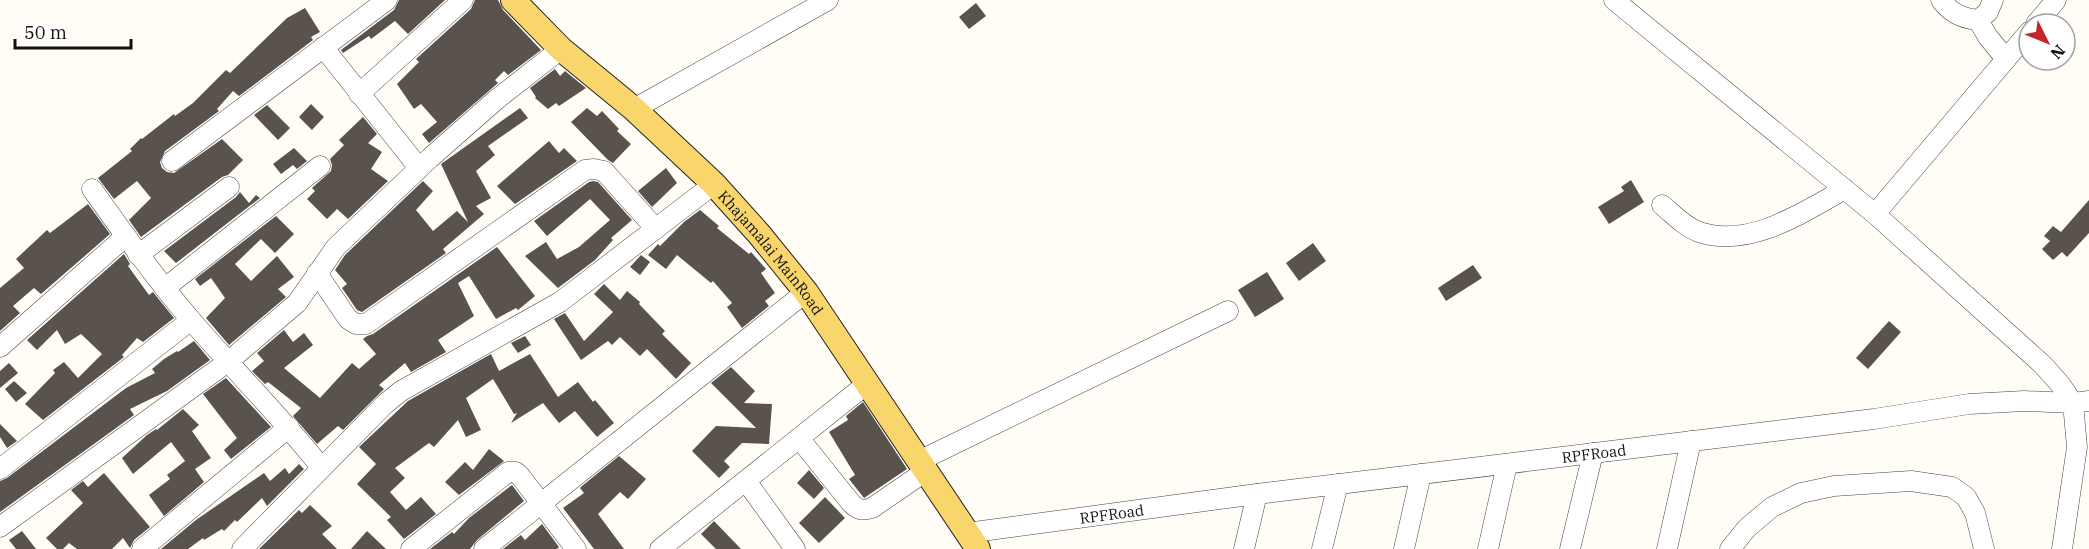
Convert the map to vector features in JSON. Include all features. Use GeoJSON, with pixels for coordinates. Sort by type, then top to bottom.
{"type":"FeatureCollection","features":[{"type":"Feature","properties":{"kind":"main road","name":"Khajamalai MainRoad"},"geometry":{"type":"LineString","coordinates":[[513,0],[561,49],[634,109],[714,184],[759,234],[806,292],[973,541]]}},
{"type":"Feature","properties":{"kind":"street"},"geometry":{"type":"LineString","coordinates":[[172,161],[387,0]]}},
{"type":"Feature","properties":{"kind":"street"},"geometry":{"type":"LineString","coordinates":[[359,94],[463,0]]}},
{"type":"Feature","properties":{"kind":"street"},"geometry":{"type":"LineString","coordinates":[[634,109],[828,0]]}},
{"type":"Feature","properties":{"kind":"street"},"geometry":{"type":"LineString","coordinates":[[1614,0],[1875,214],[2081,402],[2077,447],[2062,549]]}},
{"type":"Feature","properties":{"kind":"street"},"geometry":{"type":"LineString","coordinates":[[1941,0],[1955,14],[1965,19],[1978,20],[1988,12],[1993,0]]}},
{"type":"Feature","properties":{"kind":"street"},"geometry":{"type":"LineString","coordinates":[[2046,12],[2056,0]]}},
{"type":"Feature","properties":{"kind":"street"},"geometry":{"type":"LineString","coordinates":[[1978,20],[2006,59]]}},
{"type":"Feature","properties":{"kind":"street"},"geometry":{"type":"LineString","coordinates":[[1875,214],[2017,46]]}},
{"type":"Feature","properties":{"kind":"street"},"geometry":{"type":"LineString","coordinates":[[323,47],[419,168]]}},
{"type":"Feature","properties":{"kind":"street"},"geometry":{"type":"LineString","coordinates":[[0,527],[229,361],[297,303],[336,247],[419,168],[497,99],[561,49]]}},
{"type":"Feature","properties":{"kind":"street"},"geometry":{"type":"LineString","coordinates":[[165,288],[320,166]]}},
{"type":"Feature","properties":{"kind":"street"},"geometry":{"type":"LineString","coordinates":[[317,273],[348,319],[356,324],[366,324],[585,170],[604,171],[656,229]]}},
{"type":"Feature","properties":{"kind":"street"},"geometry":{"type":"LineString","coordinates":[[242,549],[321,467],[401,391],[560,302],[714,184]]}},
{"type":"Feature","properties":{"kind":"street"},"geometry":{"type":"LineString","coordinates":[[138,255],[229,187]]}},
{"type":"Feature","properties":{"kind":"street"},"geometry":{"type":"LineString","coordinates":[[92,189],[138,255],[191,320],[289,427],[321,467]]}},
{"type":"Feature","properties":{"kind":"street"},"geometry":{"type":"LineString","coordinates":[[1662,205],[1685,225],[1700,232],[1727,236],[1755,233],[1785,222],[1845,189]]}},
{"type":"Feature","properties":{"kind":"street"},"geometry":{"type":"LineString","coordinates":[[0,347],[126,236]]}},
{"type":"Feature","properties":{"kind":"street"},"geometry":{"type":"LineString","coordinates":[[484,549],[806,292]]}},
{"type":"Feature","properties":{"kind":"street"},"geometry":{"type":"LineString","coordinates":[[799,438],[850,503],[857,509],[872,508],[923,466],[1227,311]]}},
{"type":"Feature","properties":{"kind":"street"},"geometry":{"type":"LineString","coordinates":[[0,469],[191,320]]}},
{"type":"Feature","properties":{"kind":"street"},"geometry":{"type":"LineString","coordinates":[[660,549],[868,383]]}},
{"type":"Feature","properties":{"kind":"street","name":"RPFRoad"},"geometry":{"type":"LineString","coordinates":[[973,541],[1257,494],[1875,419],[1969,404],[2024,401],[2081,402]]}},
{"type":"Feature","properties":{"kind":"street"},"geometry":{"type":"LineString","coordinates":[[142,549],[289,427]]}},
{"type":"Feature","properties":{"kind":"street"},"geometry":{"type":"LineString","coordinates":[[1666,549],[1692,441]]}},
{"type":"Feature","properties":{"kind":"street"},"geometry":{"type":"LineString","coordinates":[[1570,549],[1593,453]]}},
{"type":"Feature","properties":{"kind":"street"},"geometry":{"type":"LineString","coordinates":[[1488,549],[1508,464]]}},
{"type":"Feature","properties":{"kind":"street"},"geometry":{"type":"LineString","coordinates":[[411,549],[508,472],[516,472],[521,477],[576,549]]}},
{"type":"Feature","properties":{"kind":"street"},"geometry":{"type":"LineString","coordinates":[[1404,549],[1421,474]]}},
{"type":"Feature","properties":{"kind":"street"},"geometry":{"type":"LineString","coordinates":[[746,481],[785,545]]}},
{"type":"Feature","properties":{"kind":"street"},"geometry":{"type":"LineString","coordinates":[[1730,549],[1747,528],[1772,507],[1801,493],[1834,486],[1911,481],[1952,487],[1966,497],[1975,513],[1984,549]]}},
{"type":"Feature","properties":{"kind":"street"},"geometry":{"type":"LineString","coordinates":[[1322,549],[1338,484]]}},
{"type":"Feature","properties":{"kind":"street"},"geometry":{"type":"LineString","coordinates":[[1244,549],[1257,494]]}},
{"type":"Feature","properties":{"kind":"building"},"geometry":{"type":"Polygon","coordinates":[[[399,0],[445,0],[408,34],[395,21],[371,39],[369,36],[343,53],[341,50],[394,10],[399,0]]]}},
{"type":"Feature","properties":{"kind":"building"},"geometry":{"type":"Polygon","coordinates":[[[475,0],[498,0],[503,10],[541,50],[508,75],[504,71],[495,80],[498,83],[429,143],[422,134],[437,122],[421,104],[414,109],[397,84],[419,62],[416,59],[471,9],[475,0]]]}},
{"type":"Feature","properties":{"kind":"building"},"geometry":{"type":"Polygon","coordinates":[[[976,3],[986,16],[969,29],[959,17],[976,3]]]}},
{"type":"Feature","properties":{"kind":"building"},"geometry":{"type":"Polygon","coordinates":[[[305,8],[320,32],[311,37],[313,40],[239,96],[233,91],[217,109],[219,111],[165,151],[160,162],[162,168],[167,172],[174,173],[222,139],[243,160],[228,175],[222,177],[141,237],[129,220],[151,198],[137,181],[114,199],[98,178],[132,151],[130,149],[141,138],[193,103],[226,70],[230,73],[287,18],[305,8]]]}},
{"type":"Feature","properties":{"kind":"building"},"geometry":{"type":"Polygon","coordinates":[[[555,69],[560,76],[565,71],[586,88],[559,106],[556,103],[548,109],[535,98],[530,88],[555,69]]]}},
{"type":"Feature","properties":{"kind":"building"},"geometry":{"type":"Polygon","coordinates":[[[311,104],[324,117],[312,130],[299,117],[311,104]]]}},
{"type":"Feature","properties":{"kind":"building"},"geometry":{"type":"Polygon","coordinates":[[[267,105],[290,128],[278,140],[254,115],[267,105]]]}},
{"type":"Feature","properties":{"kind":"building"},"geometry":{"type":"Polygon","coordinates":[[[520,108],[528,118],[488,146],[495,155],[476,171],[491,198],[476,206],[484,214],[443,249],[446,253],[362,312],[357,310],[342,288],[347,284],[335,270],[345,255],[423,181],[433,191],[416,210],[433,231],[457,211],[468,222],[441,164],[520,108]]]}},
{"type":"Feature","properties":{"kind":"building"},"geometry":{"type":"Polygon","coordinates":[[[587,108],[597,116],[602,111],[619,129],[617,131],[631,144],[613,163],[571,122],[587,108]]]}},
{"type":"Feature","properties":{"kind":"building"},"geometry":{"type":"Polygon","coordinates":[[[363,117],[377,134],[368,143],[382,152],[371,169],[388,181],[348,219],[337,209],[327,219],[307,199],[315,191],[312,188],[331,171],[330,159],[344,145],[339,140],[363,117]]]}},
{"type":"Feature","properties":{"kind":"building"},"geometry":{"type":"Polygon","coordinates":[[[549,141],[559,153],[564,148],[577,161],[515,204],[497,186],[549,141]]]}},
{"type":"Feature","properties":{"kind":"building"},"geometry":{"type":"Polygon","coordinates":[[[294,148],[307,161],[297,169],[293,165],[281,174],[273,164],[294,148]]]}},
{"type":"Feature","properties":{"kind":"building"},"geometry":{"type":"Polygon","coordinates":[[[666,168],[677,183],[652,207],[638,191],[666,168]]]}},
{"type":"Feature","properties":{"kind":"building"},"geometry":{"type":"Polygon","coordinates":[[[1631,180],[1644,202],[1609,224],[1598,207],[1624,191],[1621,187],[1631,180]]]}},
{"type":"Feature","properties":{"kind":"building"},"geometry":{"type":"Polygon","coordinates":[[[593,181],[598,182],[632,220],[611,238],[613,240],[595,260],[558,288],[525,256],[546,242],[557,259],[579,247],[610,220],[590,199],[547,236],[534,221],[593,181]]]}},
{"type":"Feature","properties":{"kind":"building"},"geometry":{"type":"Polygon","coordinates":[[[240,192],[249,203],[256,195],[260,198],[176,263],[164,251],[236,197],[240,192]]]}},
{"type":"Feature","properties":{"kind":"building"},"geometry":{"type":"Polygon","coordinates":[[[2089,200],[2089,233],[2067,257],[2062,252],[2053,260],[2042,249],[2050,241],[2044,236],[2053,226],[2061,232],[2089,200]]]}},
{"type":"Feature","properties":{"kind":"building"},"geometry":{"type":"Polygon","coordinates":[[[88,204],[110,234],[41,294],[34,288],[13,306],[20,313],[0,331],[0,288],[24,268],[16,259],[47,230],[50,233],[88,204]]]}},
{"type":"Feature","properties":{"kind":"building"},"geometry":{"type":"Polygon","coordinates":[[[700,210],[719,226],[717,228],[749,254],[751,252],[766,269],[761,273],[775,293],[765,301],[769,306],[742,328],[727,307],[732,303],[713,281],[711,283],[677,255],[666,269],[648,255],[700,210]]]}},
{"type":"Feature","properties":{"kind":"building"},"geometry":{"type":"Polygon","coordinates":[[[276,216],[294,234],[275,253],[261,239],[235,264],[251,281],[277,256],[294,277],[278,289],[286,297],[229,345],[206,318],[225,298],[211,278],[200,286],[195,279],[276,216]]]}},
{"type":"Feature","properties":{"kind":"building"},"geometry":{"type":"Polygon","coordinates":[[[1313,243],[1326,261],[1299,281],[1286,263],[1313,243]]]}},
{"type":"Feature","properties":{"kind":"building"},"geometry":{"type":"Polygon","coordinates":[[[497,247],[535,296],[518,310],[516,308],[496,319],[469,276],[458,283],[474,316],[438,340],[446,352],[411,372],[405,363],[379,385],[384,389],[343,430],[338,426],[317,444],[293,416],[301,408],[268,382],[265,384],[252,371],[264,361],[257,353],[284,330],[293,342],[304,333],[313,345],[284,368],[320,398],[352,363],[359,369],[376,354],[363,339],[497,247]]]}},
{"type":"Feature","properties":{"kind":"building"},"geometry":{"type":"Polygon","coordinates":[[[124,254],[130,264],[128,266],[149,295],[153,292],[174,318],[143,342],[137,338],[122,355],[124,357],[43,420],[25,404],[55,373],[53,370],[64,362],[78,378],[102,354],[81,334],[65,344],[57,330],[37,350],[27,340],[124,254]]]}},
{"type":"Feature","properties":{"kind":"building"},"geometry":{"type":"Polygon","coordinates":[[[641,255],[650,262],[640,275],[630,267],[641,255]]]}},
{"type":"Feature","properties":{"kind":"building"},"geometry":{"type":"Polygon","coordinates":[[[1473,265],[1482,278],[1446,301],[1438,288],[1473,265]]]}},
{"type":"Feature","properties":{"kind":"building"},"geometry":{"type":"Polygon","coordinates":[[[1267,272],[1284,299],[1255,317],[1238,290],[1267,272]]]}},
{"type":"Feature","properties":{"kind":"building"},"geometry":{"type":"Polygon","coordinates":[[[604,284],[620,300],[627,291],[640,302],[639,304],[665,331],[662,334],[691,363],[676,379],[647,349],[640,356],[620,337],[612,345],[608,341],[581,360],[554,319],[565,313],[584,341],[613,312],[594,294],[604,284]]]}},
{"type":"Feature","properties":{"kind":"building"},"geometry":{"type":"Polygon","coordinates":[[[1889,321],[1901,332],[1868,369],[1856,358],[1889,321]]]}},
{"type":"Feature","properties":{"kind":"building"},"geometry":{"type":"Polygon","coordinates":[[[525,336],[531,345],[518,353],[511,343],[525,336]]]}},
{"type":"Feature","properties":{"kind":"building"},"geometry":{"type":"Polygon","coordinates":[[[194,341],[210,360],[167,391],[130,409],[134,415],[0,512],[0,481],[126,388],[155,373],[152,369],[164,359],[194,341]]]}},
{"type":"Feature","properties":{"kind":"building"},"geometry":{"type":"Polygon","coordinates":[[[491,354],[499,371],[530,354],[558,397],[578,382],[593,402],[595,400],[614,423],[597,437],[575,411],[559,423],[543,403],[511,423],[517,413],[514,414],[493,379],[466,398],[481,430],[466,437],[458,420],[434,447],[429,443],[395,468],[405,478],[390,492],[406,510],[421,497],[436,514],[404,539],[387,520],[391,517],[357,484],[376,464],[359,447],[408,401],[491,354]]]}},
{"type":"Feature","properties":{"kind":"building"},"geometry":{"type":"Polygon","coordinates":[[[9,363],[18,373],[0,388],[0,371],[9,363]]]}},
{"type":"Feature","properties":{"kind":"building"},"geometry":{"type":"Polygon","coordinates":[[[731,367],[755,391],[744,403],[772,404],[769,444],[742,443],[724,461],[730,467],[719,478],[692,451],[716,426],[756,428],[711,383],[731,367]]]}},
{"type":"Feature","properties":{"kind":"building"},"geometry":{"type":"Polygon","coordinates":[[[226,378],[271,427],[231,459],[224,450],[237,438],[203,394],[226,378]]]}},
{"type":"Feature","properties":{"kind":"building"},"geometry":{"type":"Polygon","coordinates":[[[14,381],[27,393],[16,402],[5,389],[14,381]]]}},
{"type":"Feature","properties":{"kind":"building"},"geometry":{"type":"Polygon","coordinates":[[[863,402],[907,469],[864,498],[849,479],[855,475],[829,432],[848,420],[846,416],[863,402]]]}},
{"type":"Feature","properties":{"kind":"building"},"geometry":{"type":"Polygon","coordinates":[[[183,409],[199,425],[192,431],[211,458],[195,469],[204,482],[164,516],[149,495],[170,479],[167,475],[185,461],[171,442],[133,474],[122,458],[147,435],[157,430],[183,409]]]}},
{"type":"Feature","properties":{"kind":"building"},"geometry":{"type":"Polygon","coordinates":[[[0,424],[17,441],[7,448],[0,437],[0,424]]]}},
{"type":"Feature","properties":{"kind":"building"},"geometry":{"type":"Polygon","coordinates":[[[489,449],[504,461],[459,495],[445,482],[465,462],[473,470],[489,449]]]}},
{"type":"Feature","properties":{"kind":"building"},"geometry":{"type":"Polygon","coordinates":[[[619,456],[646,479],[628,499],[620,492],[598,514],[624,549],[594,549],[563,508],[584,493],[580,488],[619,456]]]}},
{"type":"Feature","properties":{"kind":"building"},"geometry":{"type":"Polygon","coordinates":[[[299,464],[304,469],[267,506],[262,498],[224,531],[222,529],[204,540],[203,538],[188,549],[161,549],[196,520],[264,473],[270,481],[285,468],[289,474],[299,464]]]}},
{"type":"Feature","properties":{"kind":"building"},"geometry":{"type":"Polygon","coordinates":[[[809,470],[824,488],[814,499],[797,483],[809,470]]]}},
{"type":"Feature","properties":{"kind":"building"},"geometry":{"type":"Polygon","coordinates":[[[104,473],[150,527],[134,540],[130,548],[123,538],[112,549],[77,549],[69,543],[63,549],[57,549],[46,538],[83,503],[71,490],[83,481],[88,487],[104,473]]]}},
{"type":"Feature","properties":{"kind":"building"},"geometry":{"type":"Polygon","coordinates":[[[512,485],[524,501],[477,540],[470,549],[430,549],[452,532],[454,534],[469,518],[512,485]]]}},
{"type":"Feature","properties":{"kind":"building"},"geometry":{"type":"Polygon","coordinates":[[[825,497],[845,518],[819,543],[799,523],[825,497]]]}},
{"type":"Feature","properties":{"kind":"building"},"geometry":{"type":"Polygon","coordinates":[[[310,505],[332,526],[322,534],[337,549],[259,549],[299,510],[302,513],[310,505]]]}},
{"type":"Feature","properties":{"kind":"building"},"geometry":{"type":"Polygon","coordinates":[[[714,521],[741,549],[716,549],[701,534],[714,521]]]}},
{"type":"Feature","properties":{"kind":"building"},"geometry":{"type":"Polygon","coordinates":[[[542,524],[559,547],[557,549],[503,549],[521,535],[525,540],[542,524]]]}},
{"type":"Feature","properties":{"kind":"building"},"geometry":{"type":"Polygon","coordinates":[[[22,531],[36,549],[16,549],[9,540],[22,531]]]}},
{"type":"Feature","properties":{"kind":"building"},"geometry":{"type":"Polygon","coordinates":[[[367,531],[386,549],[351,549],[367,531]]]}}]}
